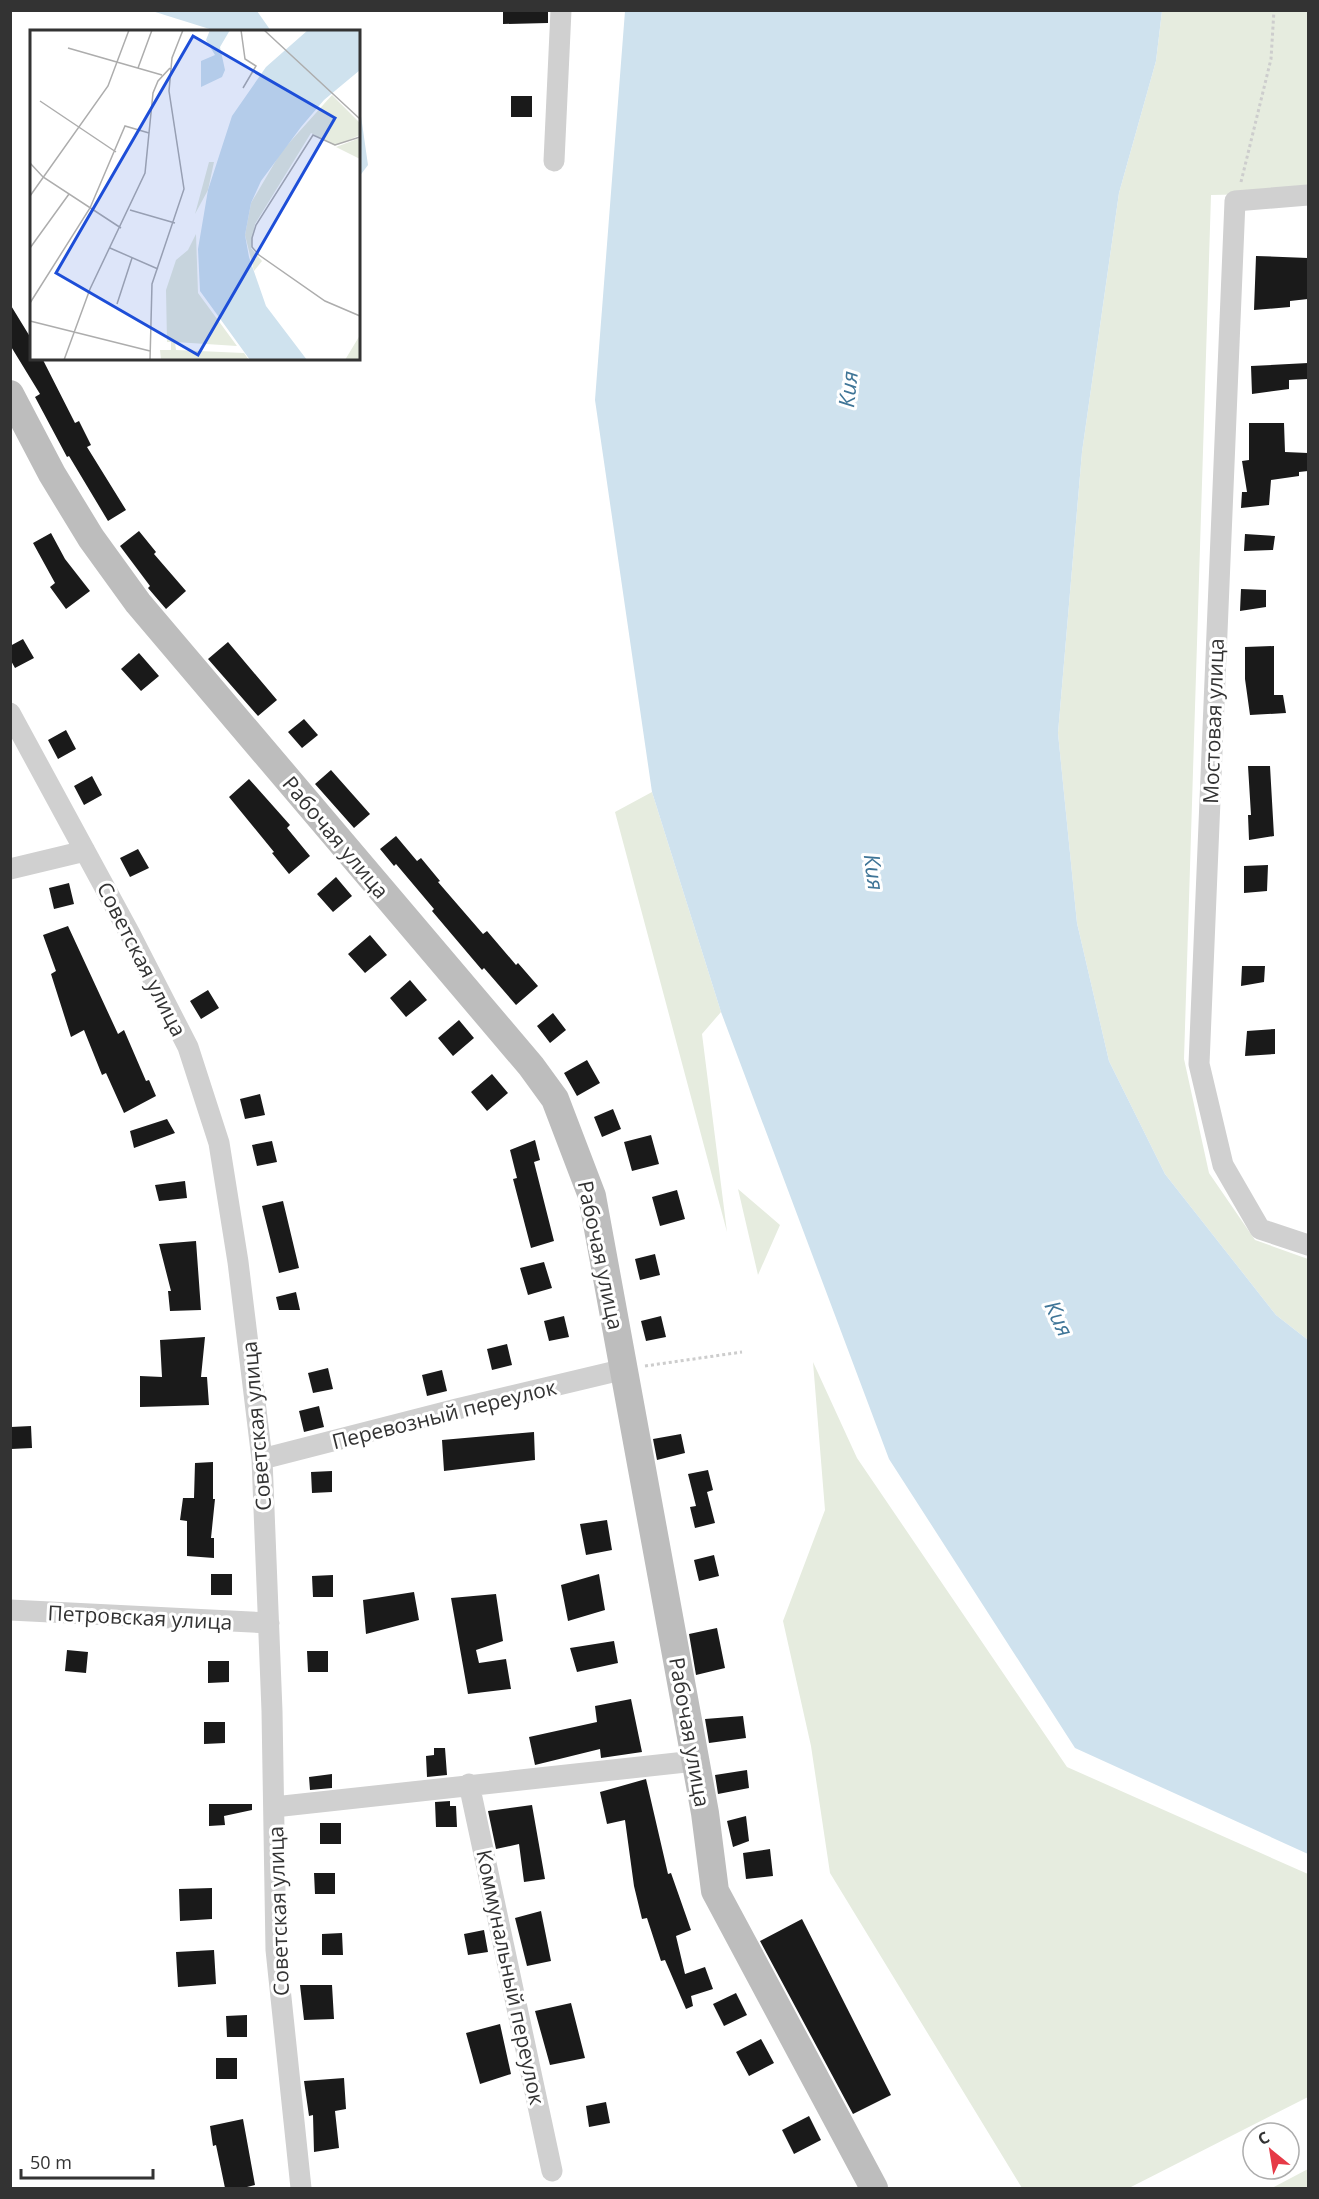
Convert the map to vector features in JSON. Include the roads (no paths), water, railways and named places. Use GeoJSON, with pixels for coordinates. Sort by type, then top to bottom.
{"type":"FeatureCollection","features":[{"type":"Feature","properties":{"kind":"main road","name":"Рабочая улица"},"geometry":{"type":"LineString","coordinates":[[10,394],[52,474],[91,538],[138,603],[531,1066],[555,1099],[592,1196],[705,1813],[715,1892],[874,2188]]}},
{"type":"Feature","properties":{"kind":"street"},"geometry":{"type":"LineString","coordinates":[[554,161],[561,10]]}},
{"type":"Feature","properties":{"kind":"street","name":"Мостовая улица"},"geometry":{"type":"LineString","coordinates":[[1308,195],[1235,201],[1199,1064],[1223,1165],[1260,1229],[1308,1245]]}},
{"type":"Feature","properties":{"kind":"street","name":"Советская улица"},"geometry":{"type":"LineString","coordinates":[[10,713],[130,934],[188,1047],[219,1143],[238,1262],[262,1459],[269,1623],[276,1950],[301,2188]]}},
{"type":"Feature","properties":{"kind":"street"},"geometry":{"type":"LineString","coordinates":[[10,869],[85,851]]}},
{"type":"Feature","properties":{"kind":"street","name":"Перевозный переулок"},"geometry":{"type":"LineString","coordinates":[[262,1459],[625,1369]]}},
{"type":"Feature","properties":{"kind":"street","name":"Петровская улица"},"geometry":{"type":"LineString","coordinates":[[10,1610],[269,1623]]}},
{"type":"Feature","properties":{"kind":"street"},"geometry":{"type":"LineString","coordinates":[[274,1807],[695,1761]]}},
{"type":"Feature","properties":{"kind":"street","name":"Коммунальный переулок"},"geometry":{"type":"LineString","coordinates":[[469,1784],[552,2171]]}},
{"type":"Feature","properties":{"kind":"water"},"geometry":{"type":"Polygon","coordinates":[[[152,11],[257,11],[270,30],[213,30],[152,11]]]}},
{"type":"Feature","properties":{"kind":"water","name":"Кия"},"geometry":{"type":"Polygon","coordinates":[[[625,11],[1162,11],[1156,61],[1119,193],[1082,452],[1058,733],[1077,923],[1109,1061],[1165,1174],[1276,1315],[1308,1340],[1308,1854],[1075,1748],[889,1459],[721,1012],[652,792],[595,400],[625,11]]]}},
{"type":"Feature","properties":{"kind":"water"},"geometry":{"type":"Polygon","coordinates":[[[360,109],[368,165],[360,176],[360,109]]]}}]}
